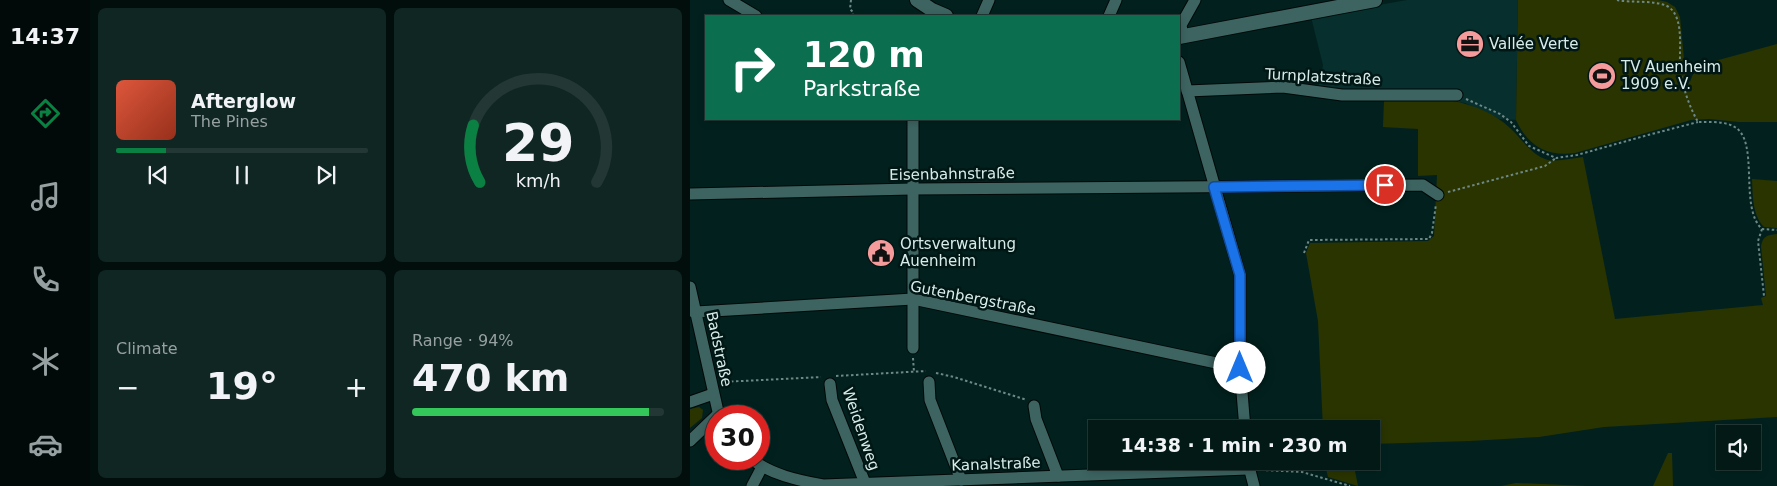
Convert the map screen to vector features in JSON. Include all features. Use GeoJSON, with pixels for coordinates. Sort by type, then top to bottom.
{"type":"FeatureCollection","features":[{"type":"Feature","properties":{"kind":"street"},"geometry":{"type":"LineString","coordinates":[[730,0],[754,15]]}},
{"type":"Feature","properties":{"kind":"street"},"geometry":{"type":"LineString","coordinates":[[917,0],[930,13]]}},
{"type":"Feature","properties":{"kind":"street"},"geometry":{"type":"LineString","coordinates":[[982,15],[989,0]]}},
{"type":"Feature","properties":{"kind":"street"},"geometry":{"type":"LineString","coordinates":[[1109,15],[1116,0]]}},
{"type":"Feature","properties":{"kind":"street"},"geometry":{"type":"LineString","coordinates":[[1195,0],[1181,25],[1181,37],[1375,0]]}},
{"type":"Feature","properties":{"kind":"street"},"geometry":{"type":"LineString","coordinates":[[1180,66],[1240,275],[1240,368],[1244,420]]}},
{"type":"Feature","properties":{"kind":"street","name":"Turnplatzstraße"},"geometry":{"type":"LineString","coordinates":[[1187,91],[1283,88],[1342,95],[1457,94]]}},
{"type":"Feature","properties":{"kind":"street"},"geometry":{"type":"LineString","coordinates":[[912,348],[913,120]]}},
{"type":"Feature","properties":{"kind":"street","name":"Eisenbahnstraße"},"geometry":{"type":"LineString","coordinates":[[690,194],[912,189],[1423,185],[1438,195]]}},
{"type":"Feature","properties":{"kind":"street","name":"Badstraße"},"geometry":{"type":"LineString","coordinates":[[690,287],[693,311],[715,405]]}},
{"type":"Feature","properties":{"kind":"street","name":"Gutenbergstraße"},"geometry":{"type":"LineString","coordinates":[[693,311],[913,299],[1240,368]]}},
{"type":"Feature","properties":{"kind":"street"},"geometry":{"type":"LineString","coordinates":[[930,376],[930,400],[961,480]]}},
{"type":"Feature","properties":{"kind":"street","name":"Weidenweg"},"geometry":{"type":"LineString","coordinates":[[830,384],[832,400],[865,483]]}},
{"type":"Feature","properties":{"kind":"street"},"geometry":{"type":"LineString","coordinates":[[690,402],[712,388]]}},
{"type":"Feature","properties":{"kind":"street"},"geometry":{"type":"LineString","coordinates":[[1034,406],[1036,419],[1058,476]]}},
{"type":"Feature","properties":{"kind":"street","name":"Badstraße"},"geometry":{"type":"LineString","coordinates":[[690,441],[705,427]]}},
{"type":"Feature","properties":{"kind":"street"},"geometry":{"type":"LineString","coordinates":[[752,486],[760,470]]}},
{"type":"Feature","properties":{"kind":"street","name":"Kanalstraße"},"geometry":{"type":"LineString","coordinates":[[770,470],[797,480],[823,486],[1058,476],[1075,481],[1194,470]]}},
{"type":"Feature","properties":{"kind":"street"},"geometry":{"type":"LineString","coordinates":[[1249,470],[1254,486]]}},
{"type":"Feature","properties":{"kind":"path"},"geometry":{"type":"LineString","coordinates":[[851,0],[850,9],[853,15]]}},
{"type":"Feature","properties":{"kind":"path"},"geometry":{"type":"LineString","coordinates":[[1617,0],[1660,5],[1674,12],[1680,34],[1680,73],[1693,114],[1698,122]]}},
{"type":"Feature","properties":{"kind":"path"},"geometry":{"type":"LineString","coordinates":[[1457,94],[1500,114],[1511,122],[1529,146],[1556,158],[1578,156],[1698,122],[1717,122],[1733,126],[1742,133],[1747,148],[1752,212],[1755,223],[1762,229],[1777,230]]}},
{"type":"Feature","properties":{"kind":"path"},"geometry":{"type":"LineString","coordinates":[[1304,253],[1309,240],[1429,239],[1432,233],[1438,195],[1545,166],[1556,158]]}},
{"type":"Feature","properties":{"kind":"path"},"geometry":{"type":"LineString","coordinates":[[1762,229],[1758,241],[1764,296]]}},
{"type":"Feature","properties":{"kind":"path"},"geometry":{"type":"LineString","coordinates":[[912,348],[914,372]]}},
{"type":"Feature","properties":{"kind":"path"},"geometry":{"type":"LineString","coordinates":[[712,388],[914,372],[930,376],[954,377],[1026,400],[1034,406]]}},
{"type":"Feature","properties":{"kind":"path"},"geometry":{"type":"LineString","coordinates":[[1287,470],[1302,472],[1350,486]]}},
{"type":"Feature","properties":{"kind":"shaded area"},"geometry":{"type":"Polygon","coordinates":[[[1407,0],[1518,0],[1516,120],[1499,119],[1465,103],[1454,101],[1384,101],[1318,89],[1323,65],[1311,17],[1407,0]]]}},
{"type":"Feature","properties":{"kind":"green space","name":"TV Auenheim 1909 e.V."},"geometry":{"type":"Polygon","coordinates":[[[1518,0],[1658,0],[1667,2],[1675,7],[1680,17],[1685,69],[1690,82],[1695,69],[1704,64],[1777,44],[1777,122],[1691,120],[1575,153],[1556,153],[1540,148],[1526,137],[1516,120],[1518,0]]]}},
{"type":"Feature","properties":{"kind":"green space"},"geometry":{"type":"Polygon","coordinates":[[[1384,101],[1454,101],[1498,118],[1532,151],[1542,158],[1557,161],[1583,157],[1615,319],[1763,305],[1761,298],[1766,296],[1761,246],[1766,237],[1777,234],[1777,417],[1604,427],[1539,437],[1380,444],[1380,420],[1323,420],[1318,321],[1306,253],[1310,243],[1428,241],[1434,236],[1437,175],[1418,176],[1418,129],[1383,127],[1384,101]]]}},
{"type":"Feature","properties":{"kind":"green space"},"geometry":{"type":"Polygon","coordinates":[[[1752,179],[1777,181],[1777,228],[1764,227],[1760,222],[1754,204],[1752,179]]]}},
{"type":"Feature","properties":{"kind":"green space"},"geometry":{"type":"Polygon","coordinates":[[[699,407],[703,410],[702,418],[690,428],[690,409],[699,407]]]}},
{"type":"Feature","properties":{"kind":"green space"},"geometry":{"type":"Polygon","coordinates":[[[1668,453],[1672,453],[1673,486],[1653,486],[1668,453]]]}},
{"type":"Feature","properties":{"kind":"green space"},"geometry":{"type":"Polygon","coordinates":[[[1326,470],[1355,470],[1358,486],[1328,477],[1326,470]]]}},
{"type":"Feature","properties":{"kind":"green space"},"geometry":{"type":"Polygon","coordinates":[[[1516,483],[1588,486],[1501,486],[1516,483]]]}},
{"type":"Feature","properties":{"kind":"place","name":"Vallée Verte"},"geometry":{"type":"Point","coordinates":[1470,44]}},
{"type":"Feature","properties":{"kind":"place","name":"TV Auenheim 1909 e.V."},"geometry":{"type":"Point","coordinates":[1602,76]}},
{"type":"Feature","properties":{"kind":"place","name":"Ortsverwaltung Auenheim"},"geometry":{"type":"Point","coordinates":[881,253]}},
{"type":"Feature","properties":{"kind":"route"},"geometry":{"type":"LineString","coordinates":[[1240,368],[1240,275],[1214,187],[1385,185]]}}]}
